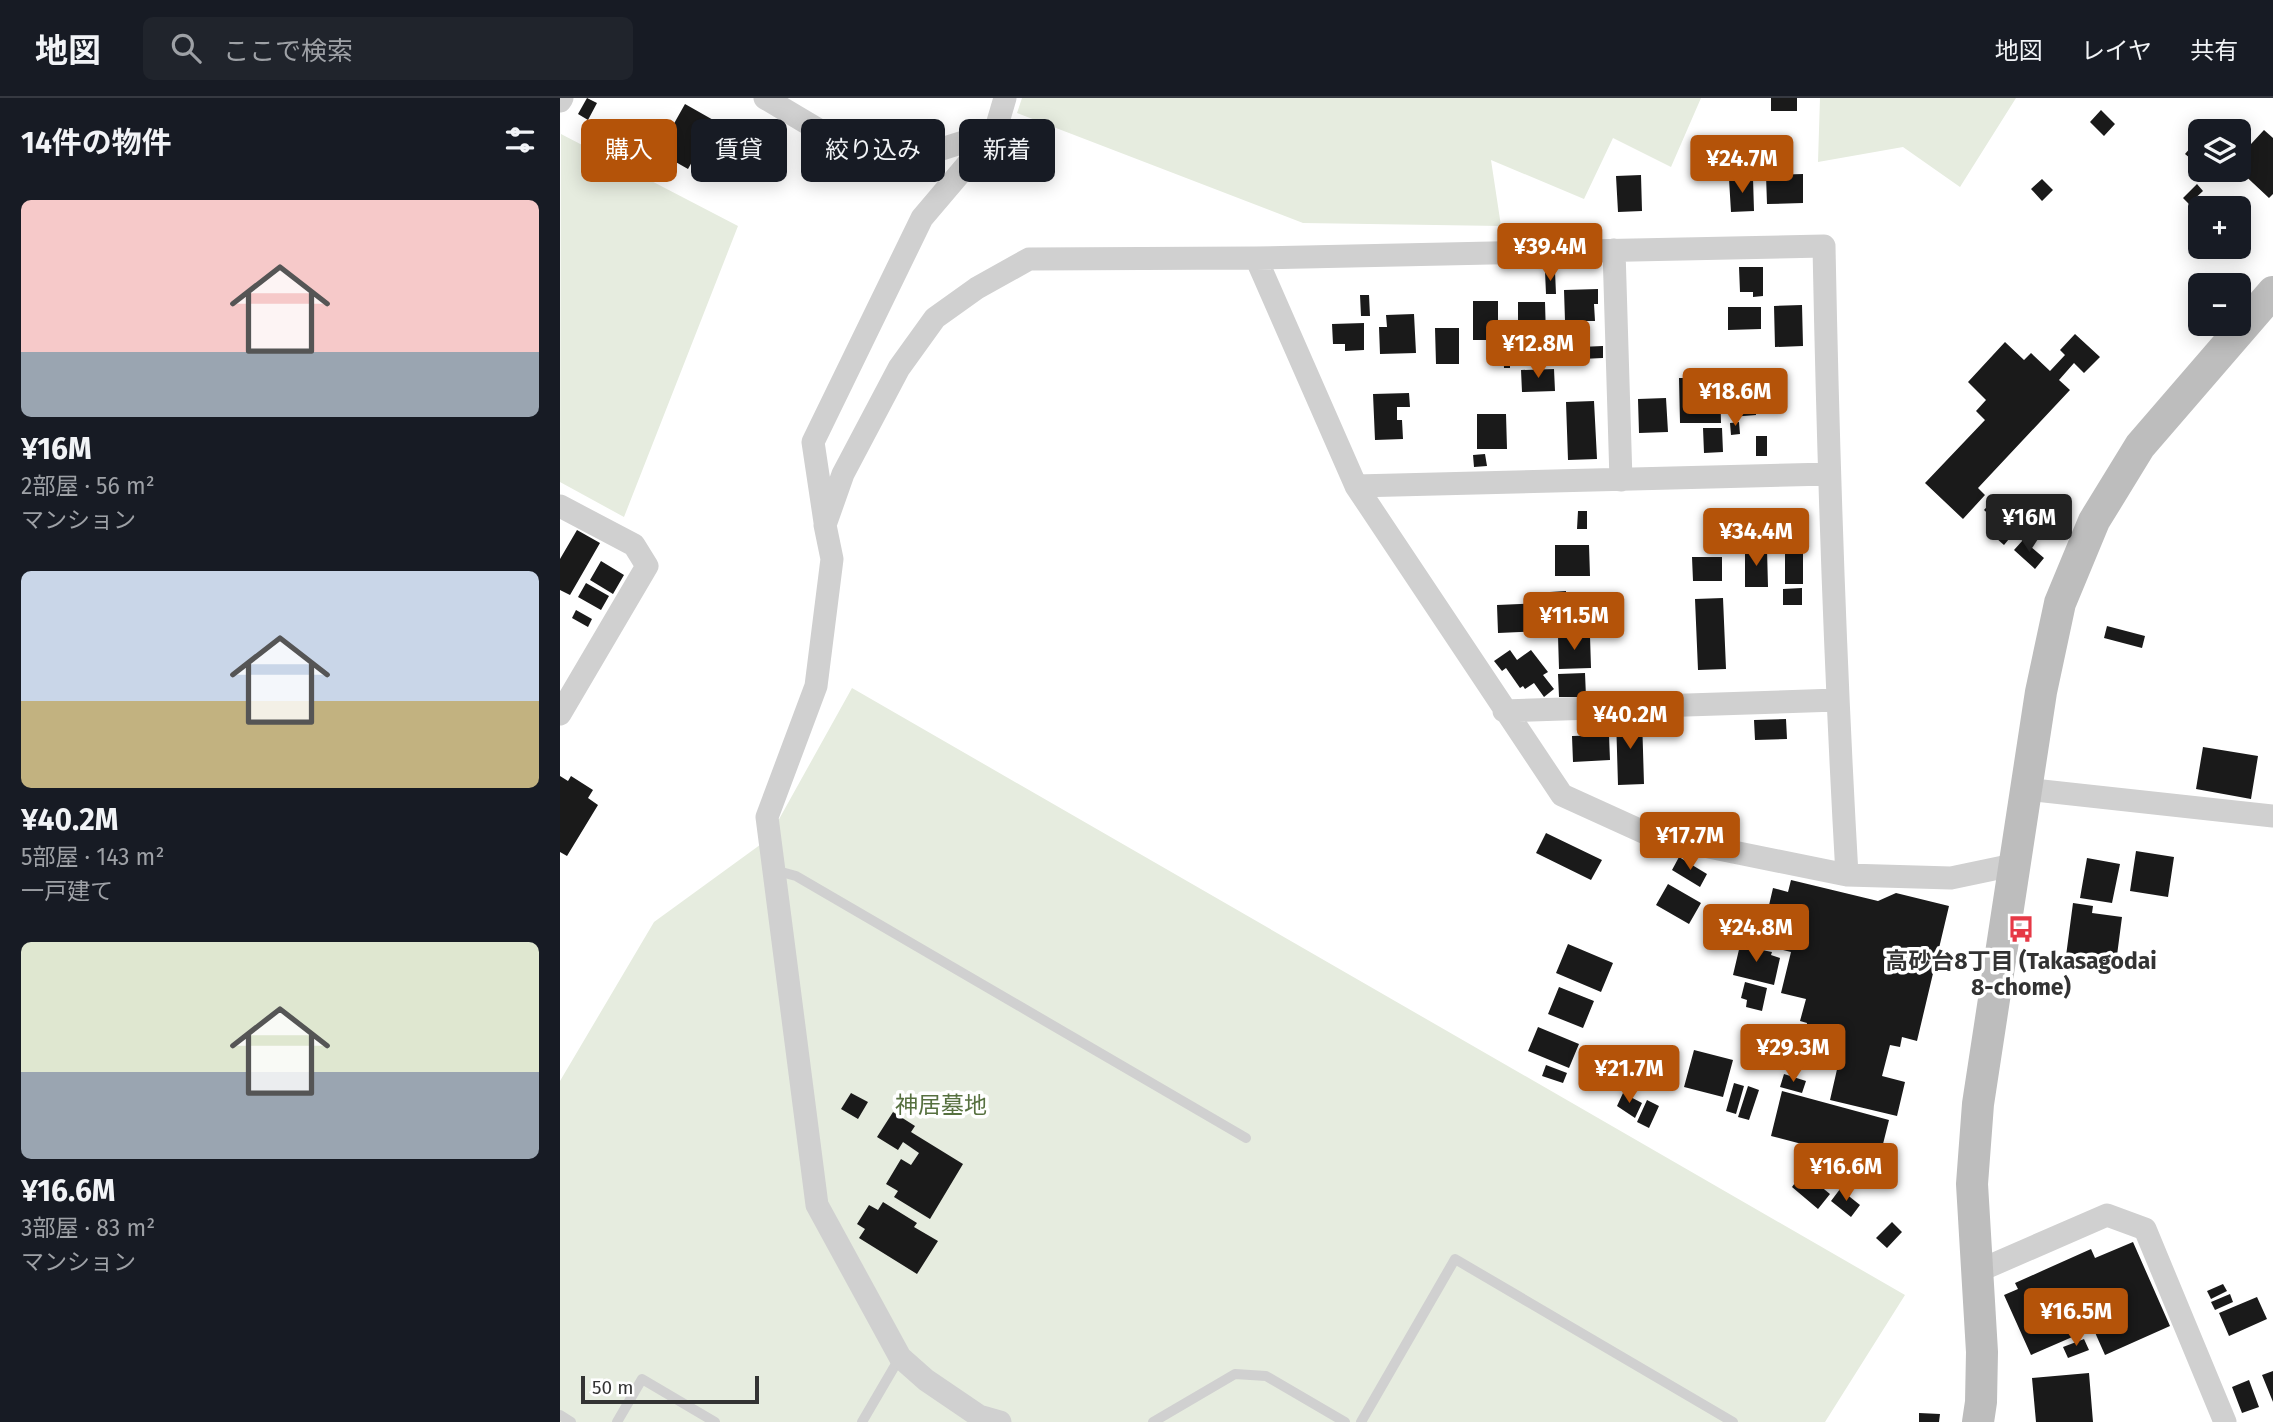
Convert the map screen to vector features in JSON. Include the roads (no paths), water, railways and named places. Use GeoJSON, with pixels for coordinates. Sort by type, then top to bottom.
{"type":"FeatureCollection","features":[{"type":"Feature","properties":{"kind":"street"},"geometry":{"type":"LineString","coordinates":[[999,119],[1005,98]]}},
{"type":"Feature","properties":{"kind":"street"},"geometry":{"type":"LineString","coordinates":[[769,99],[859,153],[904,161],[959,144]]}},
{"type":"Feature","properties":{"kind":"street"},"geometry":{"type":"LineString","coordinates":[[959,175],[922,218],[813,442],[832,559],[816,686],[767,817],[817,1205],[900,1357],[926,1380],[979,1416],[1000,1422]]}},
{"type":"Feature","properties":{"kind":"street"},"geometry":{"type":"LineString","coordinates":[[825,525],[843,474],[899,368],[935,318],[977,288],[1029,259],[1256,258],[1824,246],[1837,700],[1847,875]]}},
{"type":"Feature","properties":{"kind":"street"},"geometry":{"type":"LineString","coordinates":[[1614,250],[1621,480]]}},
{"type":"Feature","properties":{"kind":"street"},"geometry":{"type":"LineString","coordinates":[[1256,258],[1356,486],[1562,795],[1650,835],[1847,875],[1951,878],[2013,865]]}},
{"type":"Feature","properties":{"kind":"street"},"geometry":{"type":"LineString","coordinates":[[1978,1422],[1982,1352],[1972,1184],[1978,1104],[2025,789],[2041,692],[2060,603],[2094,521],[2140,446],[2273,292]]}},
{"type":"Feature","properties":{"kind":"street"},"geometry":{"type":"LineString","coordinates":[[1356,486],[1829,474]]}},
{"type":"Feature","properties":{"kind":"street"},"geometry":{"type":"LineString","coordinates":[[560,714],[647,566],[634,545],[562,512]]}},
{"type":"Feature","properties":{"kind":"street"},"geometry":{"type":"LineString","coordinates":[[1504,711],[1837,700]]}},
{"type":"Feature","properties":{"kind":"street"},"geometry":{"type":"LineString","coordinates":[[2025,789],[2273,816]]}},
{"type":"Feature","properties":{"kind":"street"},"geometry":{"type":"LineString","coordinates":[[1976,1272],[2107,1215],[2145,1229],[2225,1422]]}},
{"type":"Feature","properties":{"kind":"lane"},"geometry":{"type":"LineString","coordinates":[[774,870],[796,876],[1246,1138]]}},
{"type":"Feature","properties":{"kind":"lane"},"geometry":{"type":"LineString","coordinates":[[1361,1422],[1455,1259],[1734,1422]]}},
{"type":"Feature","properties":{"kind":"lane"},"geometry":{"type":"LineString","coordinates":[[862,1422],[900,1357]]}},
{"type":"Feature","properties":{"kind":"lane"},"geometry":{"type":"LineString","coordinates":[[1153,1422],[1235,1374],[1266,1376],[1345,1422]]}},
{"type":"Feature","properties":{"kind":"lane"},"geometry":{"type":"LineString","coordinates":[[617,1422],[642,1379],[715,1422]]}},
{"type":"Feature","properties":{"kind":"lane"},"geometry":{"type":"LineString","coordinates":[[560,1415],[572,1422]]}},
{"type":"Feature","properties":{"kind":"place","name":"高砂台8丁目 (Takasagodai 8-chome)"},"geometry":{"type":"Point","coordinates":[2021,929]}},
{"type":"Feature","properties":{"kind":"park label","name":"神居墓地"},"geometry":{"type":"Point","coordinates":[941,1105]}}]}
